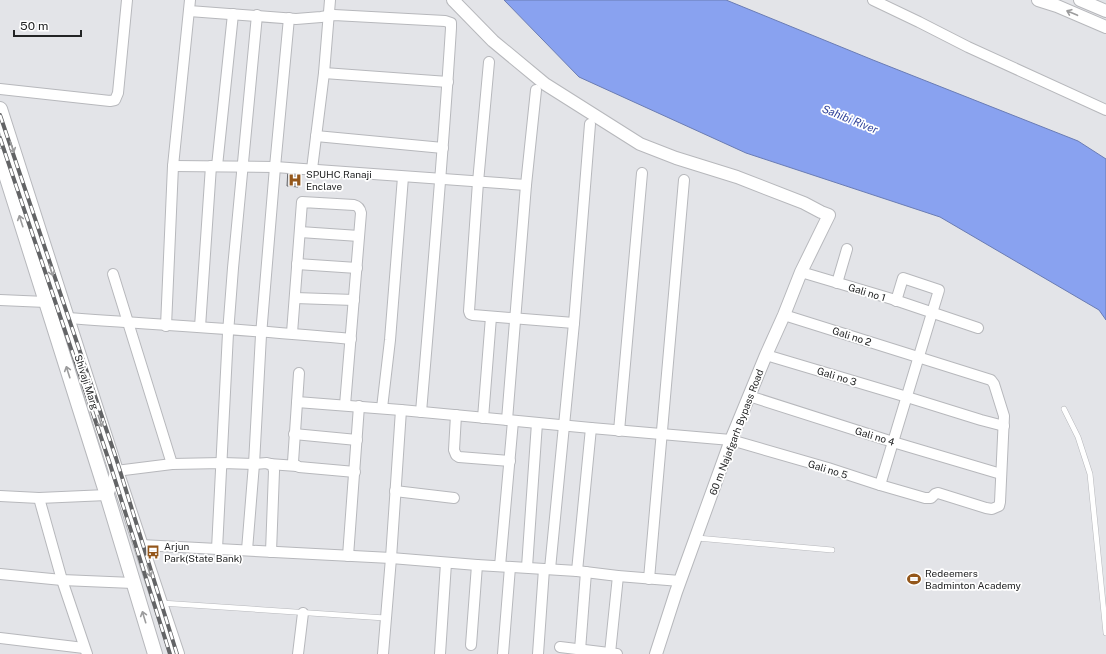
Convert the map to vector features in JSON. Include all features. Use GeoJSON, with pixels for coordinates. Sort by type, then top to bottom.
{"type":"FeatureCollection","features":[{"type":"Feature","properties":{"kind":"main road","name":"Shivaji Marg"},"geometry":{"type":"LineString","coordinates":[[0,110],[116,471],[177,654]]}},
{"type":"Feature","properties":{"kind":"main road","name":"Shivaji Marg"},"geometry":{"type":"LineString","coordinates":[[0,156],[107,494],[155,654]]}},
{"type":"Feature","properties":{"kind":"street"},"geometry":{"type":"LineString","coordinates":[[0,89],[110,101],[115,100],[118,93],[127,0]]}},
{"type":"Feature","properties":{"kind":"street"},"geometry":{"type":"LineString","coordinates":[[166,326],[173,166],[190,0]]}},
{"type":"Feature","properties":{"kind":"street"},"geometry":{"type":"LineString","coordinates":[[312,169],[324,73],[330,0]]}},
{"type":"Feature","properties":{"kind":"street","name":"60 m Najafgarh Bypass Road"},"geometry":{"type":"LineString","coordinates":[[453,0],[493,41],[544,84],[640,144],[676,158],[737,177],[804,203],[829,215],[801,272],[730,440],[656,654]]}},
{"type":"Feature","properties":{"kind":"street"},"geometry":{"type":"LineString","coordinates":[[873,0],[1106,110]]}},
{"type":"Feature","properties":{"kind":"street"},"geometry":{"type":"LineString","coordinates":[[1038,0],[1057,6],[1106,27]]}},
{"type":"Feature","properties":{"kind":"street"},"geometry":{"type":"LineString","coordinates":[[1080,0],[1106,11]]}},
{"type":"Feature","properties":{"kind":"street"},"geometry":{"type":"LineString","coordinates":[[189,10],[296,19],[328,16],[448,21],[451,23],[443,148],[421,412]]}},
{"type":"Feature","properties":{"kind":"street"},"geometry":{"type":"LineString","coordinates":[[200,327],[214,166],[233,14]]}},
{"type":"Feature","properties":{"kind":"street"},"geometry":{"type":"LineString","coordinates":[[217,549],[233,268],[257,15]]}},
{"type":"Feature","properties":{"kind":"street"},"geometry":{"type":"LineString","coordinates":[[247,550],[275,167],[289,18]]}},
{"type":"Feature","properties":{"kind":"street"},"geometry":{"type":"LineString","coordinates":[[488,62],[469,311],[470,314],[473,315],[574,323]]}},
{"type":"Feature","properties":{"kind":"street"},"geometry":{"type":"LineString","coordinates":[[324,73],[448,82]]}},
{"type":"Feature","properties":{"kind":"street"},"geometry":{"type":"LineString","coordinates":[[503,654],[510,461],[510,420],[515,318],[526,185],[536,90]]}},
{"type":"Feature","properties":{"kind":"street"},"geometry":{"type":"LineString","coordinates":[[538,654],[564,426],[590,124]]}},
{"type":"Feature","properties":{"kind":"street"},"geometry":{"type":"LineString","coordinates":[[316,136],[443,148]]}},
{"type":"Feature","properties":{"kind":"street"},"geometry":{"type":"LineString","coordinates":[[173,166],[275,167],[526,185]]}},
{"type":"Feature","properties":{"kind":"street"},"geometry":{"type":"LineString","coordinates":[[619,431],[642,173]]}},
{"type":"Feature","properties":{"kind":"street"},"geometry":{"type":"LineString","coordinates":[[382,408],[390,340],[403,177]]}},
{"type":"Feature","properties":{"kind":"street"},"geometry":{"type":"LineString","coordinates":[[649,579],[684,180]]}},
{"type":"Feature","properties":{"kind":"street"},"geometry":{"type":"LineString","coordinates":[[292,334],[302,202],[357,206],[361,213],[345,405]]}},
{"type":"Feature","properties":{"kind":"street"},"geometry":{"type":"LineString","coordinates":[[300,232],[359,236]]}},
{"type":"Feature","properties":{"kind":"street","name":"Gali no 1"},"geometry":{"type":"LineString","coordinates":[[837,283],[847,249]]}},
{"type":"Feature","properties":{"kind":"street"},"geometry":{"type":"LineString","coordinates":[[297,264],[357,268]]}},
{"type":"Feature","properties":{"kind":"street","name":"Gali no 1"},"geometry":{"type":"LineString","coordinates":[[801,272],[896,300],[978,328]]}},
{"type":"Feature","properties":{"kind":"street"},"geometry":{"type":"LineString","coordinates":[[113,274],[172,464]]}},
{"type":"Feature","properties":{"kind":"street"},"geometry":{"type":"LineString","coordinates":[[880,485],[939,290],[903,278],[896,300]]}},
{"type":"Feature","properties":{"kind":"street"},"geometry":{"type":"LineString","coordinates":[[294,298],[354,300]]}},
{"type":"Feature","properties":{"kind":"street"},"geometry":{"type":"LineString","coordinates":[[0,300],[46,302]]}},
{"type":"Feature","properties":{"kind":"street","name":"Gali no 2"},"geometry":{"type":"LineString","coordinates":[[784,314],[992,380],[1004,413],[1004,426]]}},
{"type":"Feature","properties":{"kind":"street"},"geometry":{"type":"LineString","coordinates":[[483,418],[491,317]]}},
{"type":"Feature","properties":{"kind":"street"},"geometry":{"type":"LineString","coordinates":[[67,318],[351,339]]}},
{"type":"Feature","properties":{"kind":"street","name":"Gali no 3"},"geometry":{"type":"LineString","coordinates":[[766,355],[1004,426]]}},
{"type":"Feature","properties":{"kind":"street"},"geometry":{"type":"LineString","coordinates":[[297,466],[293,462],[293,458],[299,373]]}},
{"type":"Feature","properties":{"kind":"street","name":"Gali no 4"},"geometry":{"type":"LineString","coordinates":[[749,396],[893,442],[1001,474]]}},
{"type":"Feature","properties":{"kind":"street","name":"Gali no 5"},"geometry":{"type":"LineString","coordinates":[[297,402],[360,406],[564,426],[730,440],[925,498],[931,498],[935,494],[941,493],[992,509],[996,508],[1000,502],[1001,474]]}},
{"type":"Feature","properties":{"kind":"street"},"geometry":{"type":"LineString","coordinates":[[348,556],[360,406]]}},
{"type":"Feature","properties":{"kind":"street"},"geometry":{"type":"LineString","coordinates":[[383,654],[401,410]]}},
{"type":"Feature","properties":{"kind":"street"},"geometry":{"type":"LineString","coordinates":[[456,415],[454,450],[456,455],[459,457],[510,461]]}},
{"type":"Feature","properties":{"kind":"street"},"geometry":{"type":"LineString","coordinates":[[527,567],[537,423]]}},
{"type":"Feature","properties":{"kind":"street"},"geometry":{"type":"LineString","coordinates":[[1001,474],[1004,426]]}},
{"type":"Feature","properties":{"kind":"street"},"geometry":{"type":"LineString","coordinates":[[580,650],[581,572],[591,428]]}},
{"type":"Feature","properties":{"kind":"street"},"geometry":{"type":"LineString","coordinates":[[294,434],[357,440]]}},
{"type":"Feature","properties":{"kind":"street"},"geometry":{"type":"LineString","coordinates":[[0,496],[39,498],[107,494],[116,471],[172,464],[269,464],[355,472]]}},
{"type":"Feature","properties":{"kind":"street"},"geometry":{"type":"LineString","coordinates":[[269,464],[273,466],[274,471],[270,552]]}},
{"type":"Feature","properties":{"kind":"street"},"geometry":{"type":"LineString","coordinates":[[395,491],[454,498]]}},
{"type":"Feature","properties":{"kind":"street"},"geometry":{"type":"LineString","coordinates":[[0,638],[85,651],[62,580],[39,498]]}},
{"type":"Feature","properties":{"kind":"street"},"geometry":{"type":"LineString","coordinates":[[141,545],[391,558],[446,563],[527,567],[680,581]]}},
{"type":"Feature","properties":{"kind":"street"},"geometry":{"type":"LineString","coordinates":[[440,654],[446,563]]}},
{"type":"Feature","properties":{"kind":"street"},"geometry":{"type":"LineString","coordinates":[[471,645],[477,565]]}},
{"type":"Feature","properties":{"kind":"street"},"geometry":{"type":"LineString","coordinates":[[0,574],[62,580],[133,583]]}},
{"type":"Feature","properties":{"kind":"street"},"geometry":{"type":"LineString","coordinates":[[560,648],[613,654],[618,576]]}},
{"type":"Feature","properties":{"kind":"street"},"geometry":{"type":"LineString","coordinates":[[298,654],[303,613]]}},
{"type":"Feature","properties":{"kind":"lane"},"geometry":{"type":"LineString","coordinates":[[1064,409],[1078,437],[1090,474],[1106,633]]}},
{"type":"Feature","properties":{"kind":"lane"},"geometry":{"type":"LineString","coordinates":[[696,538],[832,550]]}},
{"type":"Feature","properties":{"kind":"lane"},"geometry":{"type":"LineString","coordinates":[[160,603],[386,618]]}},
{"type":"Feature","properties":{"kind":"water","name":"Sahibi River"},"geometry":{"type":"Polygon","coordinates":[[[504,0],[726,0],[1078,141],[1106,159],[1106,320],[1099,310],[940,217],[746,153],[579,77],[504,0]]]}},
{"type":"Feature","properties":{"kind":"building"},"geometry":{"type":"Polygon","coordinates":[[[288,168],[299,169],[298,187],[287,186],[288,168]]]}},
{"type":"Feature","properties":{"kind":"railway"},"geometry":{"type":"LineString","coordinates":[[0,115],[116,458],[177,654]]}},
{"type":"Feature","properties":{"kind":"railway"},"geometry":{"type":"LineString","coordinates":[[0,138],[109,461],[170,654]]}},
{"type":"Feature","properties":{"kind":"place","name":"SPUHC Ranaji Enclave"},"geometry":{"type":"Point","coordinates":[295,180]}},
{"type":"Feature","properties":{"kind":"place","name":"Arjun Park(State Bank)"},"geometry":{"type":"Point","coordinates":[153,552]}},
{"type":"Feature","properties":{"kind":"place","name":"Redeemers Badminton Academy"},"geometry":{"type":"Point","coordinates":[914,579]}}]}
